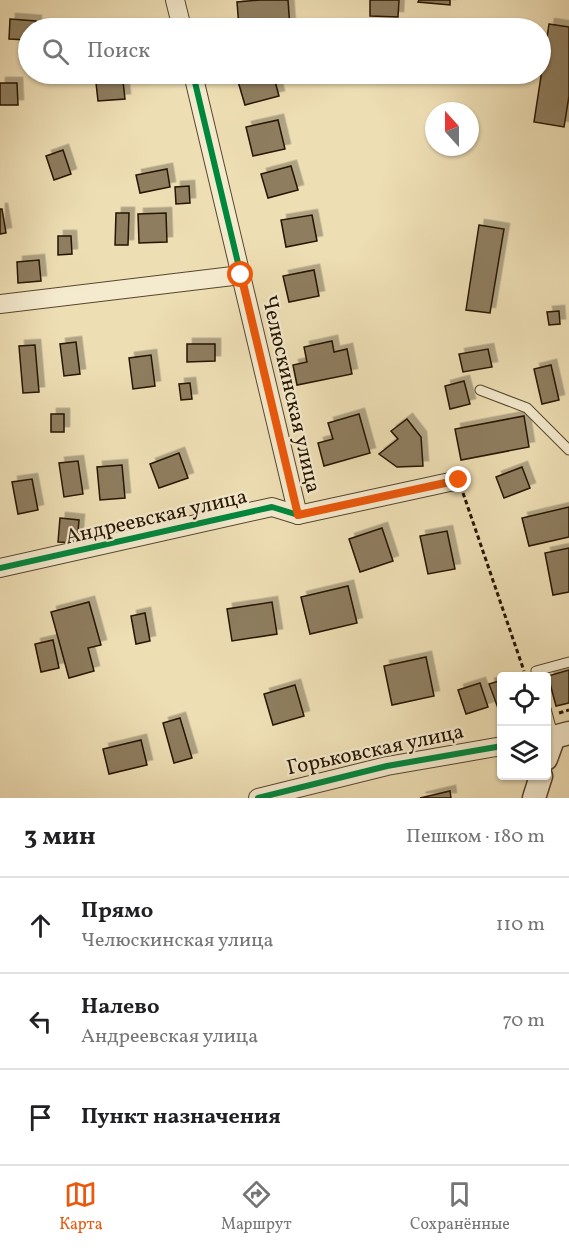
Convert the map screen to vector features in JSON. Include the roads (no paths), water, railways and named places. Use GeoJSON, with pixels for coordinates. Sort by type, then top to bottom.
{"type":"FeatureCollection","features":[{"type":"Feature","properties":{"kind":"street"},"geometry":{"type":"LineString","coordinates":[[175,0],[180,18]]}},
{"type":"Feature","properties":{"kind":"street","name":"Челюскинская улица"},"geometry":{"type":"LineString","coordinates":[[195,84],[298,515]]}},
{"type":"Feature","properties":{"kind":"street"},"geometry":{"type":"LineString","coordinates":[[0,304],[241,275]]}},
{"type":"Feature","properties":{"kind":"street","name":"Андреевская улица"},"geometry":{"type":"LineString","coordinates":[[0,568],[272,507],[298,515],[459,480]]}},
{"type":"Feature","properties":{"kind":"street","name":"Горьковская улица"},"geometry":{"type":"LineString","coordinates":[[258,798],[387,766],[497,747]]}},
{"type":"Feature","properties":{"kind":"street"},"geometry":{"type":"LineString","coordinates":[[534,798],[540,780]]}},
{"type":"Feature","properties":{"kind":"lane"},"geometry":{"type":"LineString","coordinates":[[480,390],[527,408],[569,450]]}},
{"type":"Feature","properties":{"kind":"lane"},"geometry":{"type":"LineString","coordinates":[[536,672],[569,662]]}}]}
